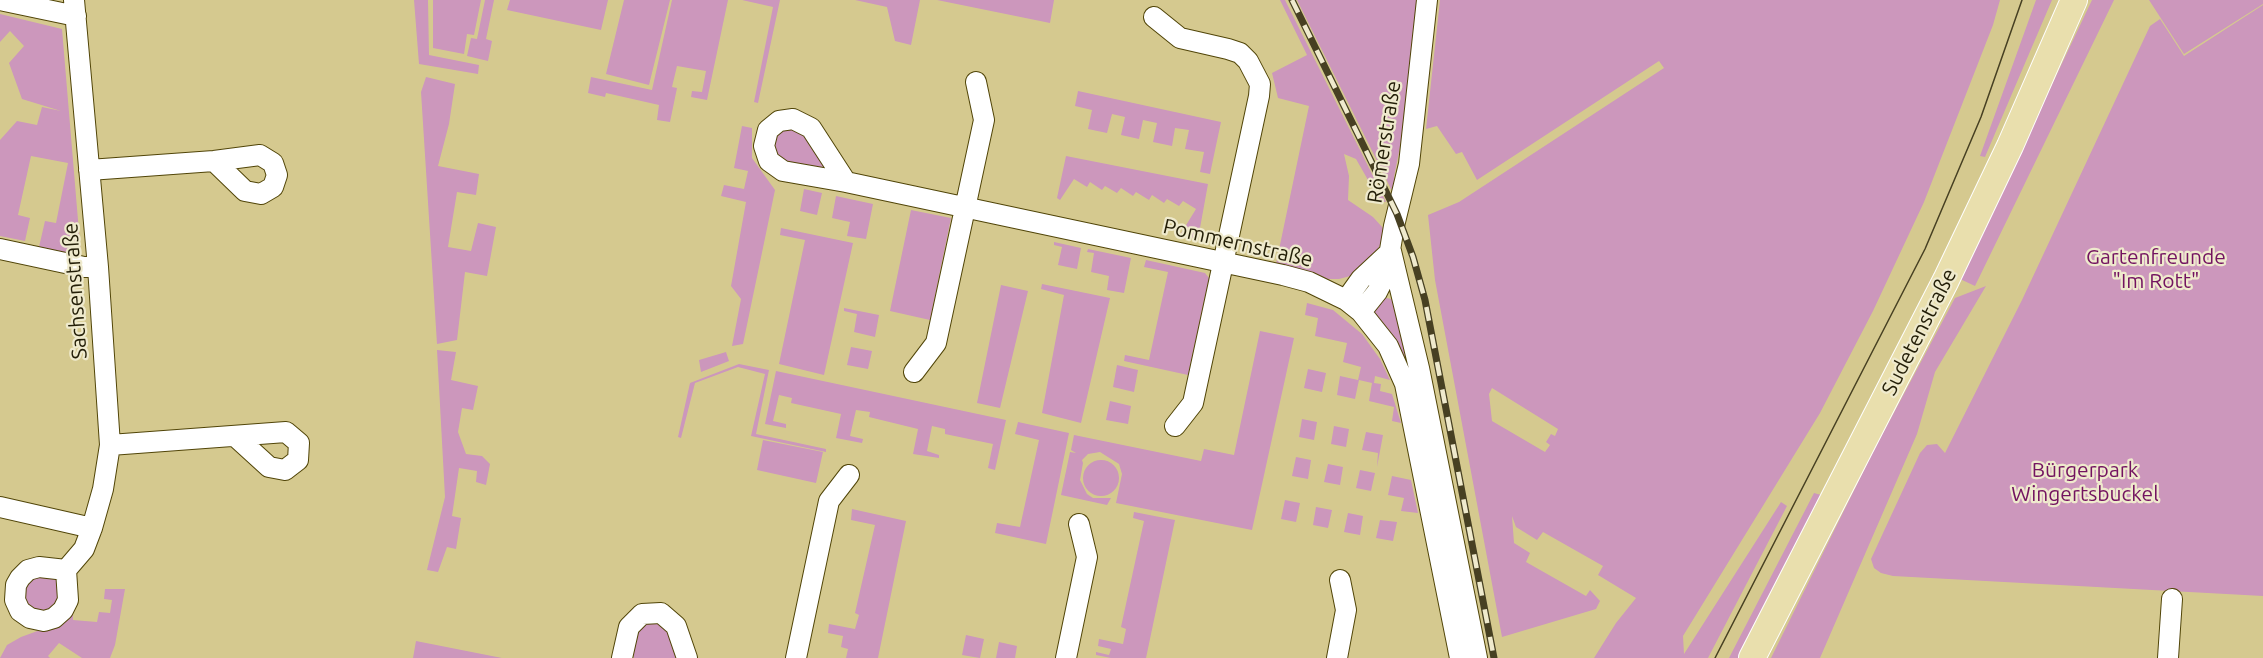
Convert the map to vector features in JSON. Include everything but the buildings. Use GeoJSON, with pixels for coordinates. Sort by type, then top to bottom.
{"type":"FeatureCollection","features":[{"type":"Feature","properties":{"kind":"main road","name":"Sudetenstraße"},"geometry":{"type":"LineString","coordinates":[[1752,658],[1946,280],[2010,146],[2074,0]]}},
{"type":"Feature","properties":{"kind":"street"},"geometry":{"type":"LineString","coordinates":[[0,0],[75,8]]}},
{"type":"Feature","properties":{"kind":"street","name":"Römerstraße"},"geometry":{"type":"LineString","coordinates":[[1353,306],[1377,292],[1386,274],[1394,226],[1409,164],[1427,0]]}},
{"type":"Feature","properties":{"kind":"street","name":"Sachsenstraße"},"geometry":{"type":"LineString","coordinates":[[66,570],[84,549],[92,528],[103,489],[110,445],[98,267],[75,8]]}},
{"type":"Feature","properties":{"kind":"street"},"geometry":{"type":"LineString","coordinates":[[1154,17],[1180,38],[1240,54],[1248,61],[1260,84],[1260,96],[1193,403],[1175,426]]}},
{"type":"Feature","properties":{"kind":"street"},"geometry":{"type":"LineString","coordinates":[[914,372],[936,343],[984,120],[976,82]]}},
{"type":"Feature","properties":{"kind":"street"},"geometry":{"type":"LineString","coordinates":[[89,170],[214,161],[260,155],[273,163],[277,175],[273,187],[261,194],[245,191],[214,161]]}},
{"type":"Feature","properties":{"kind":"street","name":"Pommernstraße"},"geometry":{"type":"LineString","coordinates":[[846,182],[1309,282],[1353,306],[1388,346],[1405,384],[1460,658]]}},
{"type":"Feature","properties":{"kind":"street"},"geometry":{"type":"LineString","coordinates":[[0,249],[84,267],[98,267]]}},
{"type":"Feature","properties":{"kind":"street"},"geometry":{"type":"LineString","coordinates":[[1353,306],[1361,279],[1391,250]]}},
{"type":"Feature","properties":{"kind":"street"},"geometry":{"type":"LineString","coordinates":[[1391,250],[1419,368],[1478,658]]}},
{"type":"Feature","properties":{"kind":"street"},"geometry":{"type":"LineString","coordinates":[[110,445],[286,432],[299,444],[298,460],[285,470],[269,467],[235,436]]}},
{"type":"Feature","properties":{"kind":"street"},"geometry":{"type":"LineString","coordinates":[[796,658],[829,501],[849,475]]}},
{"type":"Feature","properties":{"kind":"street"},"geometry":{"type":"LineString","coordinates":[[0,507],[92,528]]}},
{"type":"Feature","properties":{"kind":"street"},"geometry":{"type":"LineString","coordinates":[[1066,658],[1087,557],[1079,524]]}},
{"type":"Feature","properties":{"kind":"street"},"geometry":{"type":"LineString","coordinates":[[1336,658],[1346,610],[1340,580]]}},
{"type":"Feature","properties":{"kind":"street"},"geometry":{"type":"LineString","coordinates":[[2168,658],[2172,599]]}},
{"type":"Feature","properties":{"kind":"street"},"geometry":{"type":"LineString","coordinates":[[622,658],[629,627],[642,614],[661,613],[676,626],[687,658]]}},
{"type":"Feature","properties":{"kind":"green space"},"geometry":{"type":"Polygon","coordinates":[[[414,0],[428,0],[429,55],[479,65],[478,74],[419,64],[414,0]]]}},
{"type":"Feature","properties":{"kind":"green space"},"geometry":{"type":"Polygon","coordinates":[[[433,0],[481,0],[474,35],[467,34],[464,54],[433,48],[433,0]]]}},
{"type":"Feature","properties":{"kind":"green space"},"geometry":{"type":"Polygon","coordinates":[[[485,0],[494,0],[486,39],[492,41],[488,61],[467,56],[471,38],[477,39],[485,0]]]}},
{"type":"Feature","properties":{"kind":"green space"},"geometry":{"type":"Polygon","coordinates":[[[510,0],[608,0],[601,30],[507,10],[510,0]]]}},
{"type":"Feature","properties":{"kind":"green space"},"geometry":{"type":"Polygon","coordinates":[[[624,0],[670,0],[649,85],[606,74],[624,0]]]}},
{"type":"Feature","properties":{"kind":"green space"},"geometry":{"type":"Polygon","coordinates":[[[672,0],[728,0],[707,100],[691,97],[692,91],[702,92],[706,71],[677,66],[672,87],[677,88],[670,122],[657,120],[659,105],[606,93],[605,97],[588,93],[591,77],[652,90],[672,0]]]}},
{"type":"Feature","properties":{"kind":"green space"},"geometry":{"type":"Polygon","coordinates":[[[742,0],[780,0],[758,103],[754,102],[773,7],[742,0]]]}},
{"type":"Feature","properties":{"kind":"green space"},"geometry":{"type":"Polygon","coordinates":[[[855,0],[920,0],[911,45],[895,41],[887,7],[855,0]]]}},
{"type":"Feature","properties":{"kind":"green space"},"geometry":{"type":"Polygon","coordinates":[[[937,0],[1054,0],[1050,23],[937,0]]]}},
{"type":"Feature","properties":{"kind":"green space"},"geometry":{"type":"Polygon","coordinates":[[[1280,0],[1285,0],[1386,202],[1380,201],[1356,159],[1344,154],[1349,176],[1348,200],[1373,217],[1383,228],[1384,235],[1372,264],[1358,274],[1339,279],[1328,279],[1276,264],[1309,106],[1278,98],[1272,73],[1307,55],[1280,0]]]}},
{"type":"Feature","properties":{"kind":"green space"},"geometry":{"type":"Polygon","coordinates":[[[1297,0],[1419,0],[1407,111],[1394,177],[1397,187],[1393,193],[1297,0]]]}},
{"type":"Feature","properties":{"kind":"green space"},"geometry":{"type":"Polygon","coordinates":[[[1440,0],[2000,0],[1993,25],[1924,202],[1873,311],[1820,413],[1683,636],[1684,654],[1781,502],[1787,506],[1708,658],[1594,658],[1616,623],[1636,598],[1598,575],[1603,566],[1543,532],[1537,540],[1516,527],[1512,516],[1514,543],[1530,553],[1526,562],[1586,596],[1590,590],[1600,601],[1596,609],[1502,637],[1435,280],[1428,215],[1459,202],[1664,68],[1659,61],[1477,180],[1462,152],[1456,154],[1437,126],[1426,129],[1440,0]],[[1492,388],[1489,394],[1492,421],[1545,452],[1550,445],[1546,442],[1551,434],[1555,436],[1558,429],[1492,388]]]}},
{"type":"Feature","properties":{"kind":"green space"},"geometry":{"type":"Polygon","coordinates":[[[2036,0],[2052,0],[1985,157],[1980,156],[2036,0]]]}},
{"type":"Feature","properties":{"kind":"green space"},"geometry":{"type":"Polygon","coordinates":[[[2092,0],[2114,0],[1975,286],[1960,279],[2092,0]]]}},
{"type":"Feature","properties":{"kind":"green space"},"geometry":{"type":"Polygon","coordinates":[[[2149,0],[2263,0],[2263,4],[2184,54],[2149,0]]]}},
{"type":"Feature","properties":{"kind":"green space"},"geometry":{"type":"Polygon","coordinates":[[[2263,5],[2263,596],[1893,576],[1881,573],[1874,568],[1871,559],[1920,453],[1927,445],[1937,444],[1945,453],[2022,300],[2150,26],[2160,19],[2184,56],[2263,5]]]}},
{"type":"Feature","properties":{"kind":"green space"},"geometry":{"type":"Polygon","coordinates":[[[0,14],[62,29],[81,256],[39,247],[45,221],[56,223],[68,163],[31,156],[18,215],[30,218],[25,241],[0,236],[0,140],[17,121],[37,125],[42,107],[61,111],[22,99],[9,63],[24,46],[10,31],[0,42],[0,14]]]}},
{"type":"Feature","properties":{"kind":"green space"},"geometry":{"type":"Polygon","coordinates":[[[426,77],[455,84],[449,124],[438,166],[479,174],[476,195],[457,192],[448,247],[471,251],[478,223],[496,227],[487,276],[465,272],[457,340],[437,344],[421,92],[426,77]]]}},
{"type":"Feature","properties":{"kind":"green space"},"geometry":{"type":"Polygon","coordinates":[[[1078,91],[1221,122],[1210,174],[1200,172],[1204,152],[1185,149],[1189,130],[1175,128],[1172,146],[1153,142],[1157,123],[1143,120],[1139,139],[1121,135],[1125,117],[1112,114],[1107,133],[1088,129],[1092,110],[1075,106],[1078,91]]]}},
{"type":"Feature","properties":{"kind":"green space"},"geometry":{"type":"Polygon","coordinates":[[[742,126],[752,128],[752,158],[775,190],[743,344],[732,346],[741,299],[731,286],[746,202],[721,196],[724,185],[744,189],[748,171],[734,168],[742,126]]]}},
{"type":"Feature","properties":{"kind":"green space"},"geometry":{"type":"Polygon","coordinates":[[[784,126],[806,132],[826,164],[824,169],[782,163],[773,155],[775,133],[784,126]]]}},
{"type":"Feature","properties":{"kind":"green space"},"geometry":{"type":"Polygon","coordinates":[[[1066,156],[1208,184],[1198,239],[1180,235],[1196,209],[1183,201],[1179,206],[1167,199],[1164,203],[1152,195],[1149,200],[1136,192],[1133,196],[1121,188],[1117,193],[1105,186],[1102,190],[1090,182],[1087,187],[1074,179],[1060,200],[1057,198],[1066,156]]]}},
{"type":"Feature","properties":{"kind":"green space"},"geometry":{"type":"Polygon","coordinates":[[[804,189],[822,193],[817,215],[800,211],[804,189]]]}},
{"type":"Feature","properties":{"kind":"green space"},"geometry":{"type":"Polygon","coordinates":[[[836,196],[873,204],[866,239],[847,236],[850,222],[832,218],[836,196]]]}},
{"type":"Feature","properties":{"kind":"green space"},"geometry":{"type":"Polygon","coordinates":[[[911,210],[951,218],[930,320],[890,311],[911,210]]]}},
{"type":"Feature","properties":{"kind":"green space"},"geometry":{"type":"Polygon","coordinates":[[[781,228],[853,243],[824,375],[779,364],[805,240],[780,235],[781,228]]]}},
{"type":"Feature","properties":{"kind":"green space"},"geometry":{"type":"Polygon","coordinates":[[[1054,242],[1081,248],[1077,269],[1058,265],[1062,247],[1054,245],[1054,242]]]}},
{"type":"Feature","properties":{"kind":"green space"},"geometry":{"type":"Polygon","coordinates":[[[1088,249],[1131,258],[1124,293],[1107,290],[1109,276],[1091,272],[1094,253],[1087,252],[1088,249]]]}},
{"type":"Feature","properties":{"kind":"green space"},"geometry":{"type":"Polygon","coordinates":[[[1146,260],[1205,273],[1209,278],[1188,375],[1124,361],[1125,355],[1149,360],[1168,272],[1144,267],[1146,260]]]}},
{"type":"Feature","properties":{"kind":"green space"},"geometry":{"type":"Polygon","coordinates":[[[1042,284],[1110,298],[1081,423],[1042,413],[1064,295],[1041,289],[1042,284]]]}},
{"type":"Feature","properties":{"kind":"green space"},"geometry":{"type":"Polygon","coordinates":[[[1001,285],[1028,291],[1000,408],[977,403],[1001,285]]]}},
{"type":"Feature","properties":{"kind":"green space"},"geometry":{"type":"Polygon","coordinates":[[[1986,286],[1935,372],[1917,434],[1820,658],[1771,658],[1874,450],[1955,298],[1986,286]]]}},
{"type":"Feature","properties":{"kind":"green space"},"geometry":{"type":"Polygon","coordinates":[[[1382,297],[1391,299],[1395,304],[1417,390],[1411,384],[1372,310],[1382,297]]]}},
{"type":"Feature","properties":{"kind":"green space"},"geometry":{"type":"Polygon","coordinates":[[[1307,303],[1333,310],[1362,334],[1380,359],[1390,380],[1375,376],[1374,383],[1381,384],[1380,391],[1392,394],[1401,423],[1392,421],[1394,407],[1369,401],[1372,383],[1359,380],[1355,399],[1337,395],[1340,376],[1358,380],[1361,367],[1343,362],[1347,343],[1315,336],[1318,318],[1305,315],[1307,303]]]}},
{"type":"Feature","properties":{"kind":"green space"},"geometry":{"type":"Polygon","coordinates":[[[844,308],[879,315],[875,337],[854,332],[857,314],[844,311],[844,308]]]}},
{"type":"Feature","properties":{"kind":"green space"},"geometry":{"type":"Polygon","coordinates":[[[1260,331],[1294,338],[1252,530],[1116,503],[1122,474],[1119,464],[1100,452],[1088,454],[1082,460],[1080,480],[1087,494],[1093,498],[1111,498],[1107,505],[1061,495],[1070,452],[1076,453],[1071,450],[1074,435],[1201,461],[1204,449],[1234,455],[1260,331]]]}},
{"type":"Feature","properties":{"kind":"green space"},"geometry":{"type":"Polygon","coordinates":[[[851,347],[872,351],[868,369],[847,365],[851,347]]]}},
{"type":"Feature","properties":{"kind":"green space"},"geometry":{"type":"Polygon","coordinates":[[[437,350],[456,352],[451,380],[478,386],[473,410],[462,408],[458,432],[466,454],[482,456],[490,464],[486,485],[476,482],[477,471],[459,468],[452,516],[461,518],[456,549],[447,547],[438,572],[427,570],[445,497],[437,350]]]}},
{"type":"Feature","properties":{"kind":"green space"},"geometry":{"type":"Polygon","coordinates":[[[726,352],[729,361],[701,372],[699,360],[726,352]]]}},
{"type":"Feature","properties":{"kind":"green space"},"geometry":{"type":"Polygon","coordinates":[[[739,364],[769,370],[756,434],[826,449],[826,452],[751,436],[765,374],[738,367],[695,383],[681,438],[678,437],[690,383],[739,364]]]}},
{"type":"Feature","properties":{"kind":"green space"},"geometry":{"type":"Polygon","coordinates":[[[1117,365],[1138,370],[1134,392],[1113,387],[1117,365]]]}},
{"type":"Feature","properties":{"kind":"green space"},"geometry":{"type":"Polygon","coordinates":[[[1308,369],[1326,373],[1322,392],[1304,388],[1308,369]]]}},
{"type":"Feature","properties":{"kind":"green space"},"geometry":{"type":"Polygon","coordinates":[[[776,371],[1006,420],[995,470],[988,468],[993,444],[945,434],[945,429],[932,426],[927,451],[939,455],[939,458],[913,454],[918,429],[869,417],[870,412],[856,410],[850,436],[863,439],[862,443],[836,438],[841,414],[791,403],[792,398],[779,395],[773,421],[786,424],[786,428],[765,424],[776,371]]]}},
{"type":"Feature","properties":{"kind":"green space"},"geometry":{"type":"Polygon","coordinates":[[[1110,401],[1131,406],[1128,424],[1106,420],[1110,401]]]}},
{"type":"Feature","properties":{"kind":"green space"},"geometry":{"type":"Polygon","coordinates":[[[1302,419],[1317,422],[1314,440],[1299,437],[1302,419]]]}},
{"type":"Feature","properties":{"kind":"green space"},"geometry":{"type":"Polygon","coordinates":[[[1018,422],[1069,433],[1046,544],[995,533],[997,523],[1020,527],[1039,440],[1015,434],[1018,422]]]}},
{"type":"Feature","properties":{"kind":"green space"},"geometry":{"type":"Polygon","coordinates":[[[1334,426],[1349,429],[1346,447],[1331,444],[1334,426]]]}},
{"type":"Feature","properties":{"kind":"green space"},"geometry":{"type":"Polygon","coordinates":[[[1366,432],[1383,435],[1377,467],[1378,453],[1362,450],[1366,432]]]}},
{"type":"Feature","properties":{"kind":"green space"},"geometry":{"type":"Polygon","coordinates":[[[763,440],[823,452],[816,483],[757,470],[763,440]]]}},
{"type":"Feature","properties":{"kind":"green space"},"geometry":{"type":"Polygon","coordinates":[[[1296,457],[1311,460],[1308,479],[1292,476],[1296,457]]]}},
{"type":"Feature","properties":{"kind":"green space"},"geometry":{"type":"Polygon","coordinates":[[[1101,460],[1114,465],[1119,478],[1114,491],[1101,496],[1088,491],[1083,478],[1088,465],[1101,460]]]}},
{"type":"Feature","properties":{"kind":"green space"},"geometry":{"type":"Polygon","coordinates":[[[1328,464],[1343,467],[1340,485],[1324,482],[1328,464]]]}},
{"type":"Feature","properties":{"kind":"green space"},"geometry":{"type":"Polygon","coordinates":[[[1360,470],[1375,473],[1371,491],[1356,488],[1360,470]]]}},
{"type":"Feature","properties":{"kind":"green space"},"geometry":{"type":"Polygon","coordinates":[[[1392,476],[1411,480],[1418,513],[1401,511],[1404,498],[1388,495],[1392,476]]]}},
{"type":"Feature","properties":{"kind":"green space"},"geometry":{"type":"Polygon","coordinates":[[[1814,493],[1825,496],[1741,658],[1729,658],[1814,493]]]}},
{"type":"Feature","properties":{"kind":"green space"},"geometry":{"type":"Polygon","coordinates":[[[1285,500],[1300,503],[1296,522],[1281,519],[1285,500]]]}},
{"type":"Feature","properties":{"kind":"green space"},"geometry":{"type":"Polygon","coordinates":[[[1316,507],[1332,510],[1328,528],[1313,525],[1316,507]]]}},
{"type":"Feature","properties":{"kind":"green space"},"geometry":{"type":"Polygon","coordinates":[[[852,509],[906,521],[878,658],[846,658],[848,649],[841,647],[843,636],[828,633],[829,624],[855,629],[859,615],[855,613],[875,525],[851,520],[852,509]]]}},
{"type":"Feature","properties":{"kind":"green space"},"geometry":{"type":"Polygon","coordinates":[[[1134,512],[1175,520],[1146,658],[1111,658],[1096,655],[1096,652],[1109,655],[1111,649],[1098,646],[1099,639],[1123,644],[1126,629],[1121,627],[1144,521],[1133,518],[1134,512]]]}},
{"type":"Feature","properties":{"kind":"green space"},"geometry":{"type":"Polygon","coordinates":[[[1348,513],[1363,516],[1360,535],[1344,532],[1348,513]]]}},
{"type":"Feature","properties":{"kind":"green space"},"geometry":{"type":"Polygon","coordinates":[[[1380,520],[1397,522],[1393,541],[1376,538],[1380,520]]]}},
{"type":"Feature","properties":{"kind":"green space"},"geometry":{"type":"Polygon","coordinates":[[[49,569],[66,587],[50,613],[37,615],[22,598],[23,587],[31,576],[49,569]]]}},
{"type":"Feature","properties":{"kind":"green space"},"geometry":{"type":"Polygon","coordinates":[[[105,589],[125,589],[115,645],[110,658],[82,658],[59,643],[48,656],[50,658],[0,658],[7,645],[21,637],[65,621],[73,610],[73,620],[97,622],[99,612],[110,613],[112,600],[104,599],[105,589]]]}},
{"type":"Feature","properties":{"kind":"green space"},"geometry":{"type":"Polygon","coordinates":[[[644,621],[665,623],[680,658],[634,658],[632,638],[644,621]]]}},
{"type":"Feature","properties":{"kind":"green space"},"geometry":{"type":"Polygon","coordinates":[[[966,635],[984,639],[980,658],[962,655],[966,635]]]}},
{"type":"Feature","properties":{"kind":"green space"},"geometry":{"type":"Polygon","coordinates":[[[416,641],[502,658],[413,658],[416,641]]]}},
{"type":"Feature","properties":{"kind":"green space"},"geometry":{"type":"Polygon","coordinates":[[[999,642],[1017,646],[1015,658],[996,658],[999,642]]]}},
{"type":"Feature","properties":{"kind":"tram line"},"geometry":{"type":"LineString","coordinates":[[1715,658],[1925,249],[1981,117],[2022,0]]}},
{"type":"Feature","properties":{"kind":"railway"},"geometry":{"type":"LineString","coordinates":[[1292,0],[1397,214],[1413,257],[1425,300],[1494,658]]}},
{"type":"Feature","properties":{"kind":"park label","name":"Gartenfreunde \"Im Rott\""},"geometry":{"type":"Point","coordinates":[2156,269]}},
{"type":"Feature","properties":{"kind":"park label","name":"Bürgerpark Wingertsbuckel"},"geometry":{"type":"Point","coordinates":[2085,482]}}]}
